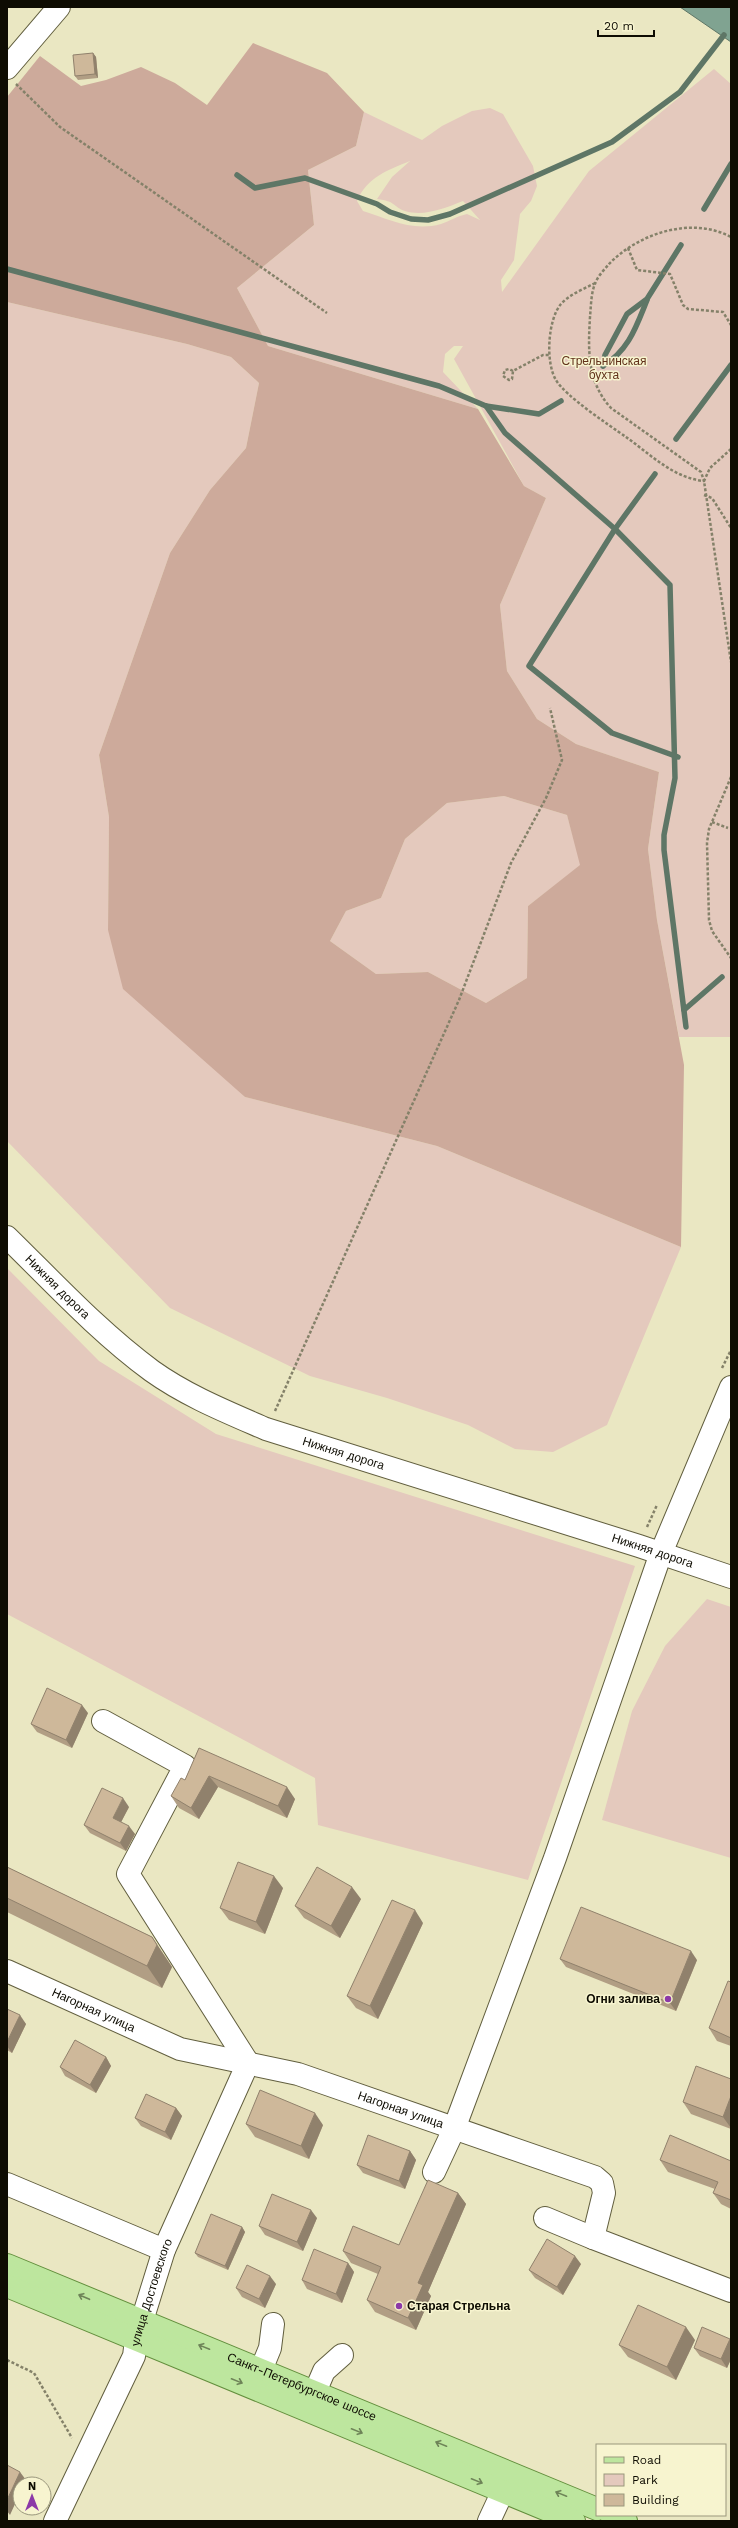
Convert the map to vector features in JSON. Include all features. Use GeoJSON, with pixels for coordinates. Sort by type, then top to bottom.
{"type":"FeatureCollection","features":[{"type":"Feature","properties":{"kind":"main road","name":"Санкт-Петербургское шоссе"},"geometry":{"type":"LineString","coordinates":[[7,2265],[140,2331],[574,2521]]}},
{"type":"Feature","properties":{"kind":"main road","name":"Санкт-Петербургское шоссе"},"geometry":{"type":"LineString","coordinates":[[7,2286],[261,2370],[596,2509]]}},
{"type":"Feature","properties":{"kind":"main road"},"geometry":{"type":"LineString","coordinates":[[614,2516],[626,2521]]}},
{"type":"Feature","properties":{"kind":"street"},"geometry":{"type":"LineString","coordinates":[[10,75],[59,7]]}},
{"type":"Feature","properties":{"kind":"street","name":"Нижняя дорога"},"geometry":{"type":"LineString","coordinates":[[7,1236],[96,1326],[153,1371],[214,1407],[266,1429],[661,1553],[731,1577]]}},
{"type":"Feature","properties":{"kind":"street"},"geometry":{"type":"LineString","coordinates":[[434,2172],[454,2129],[555,1858],[661,1553],[731,1386]]}},
{"type":"Feature","properties":{"kind":"street"},"geometry":{"type":"LineString","coordinates":[[103,1721],[185,1766],[128,1874],[248,2063]]}},
{"type":"Feature","properties":{"kind":"street","name":"Нагорная улица"},"geometry":{"type":"LineString","coordinates":[[7,1971],[180,2049],[298,2074],[596,2177],[602,2183],[604,2193],[593,2238]]}},
{"type":"Feature","properties":{"kind":"street","name":"улица Достоевского"},"geometry":{"type":"LineString","coordinates":[[55,2521],[134,2356],[152,2283],[164,2250],[248,2063]]}},
{"type":"Feature","properties":{"kind":"street"},"geometry":{"type":"LineString","coordinates":[[7,2184],[164,2250]]}},
{"type":"Feature","properties":{"kind":"street"},"geometry":{"type":"LineString","coordinates":[[545,2218],[731,2291]]}},
{"type":"Feature","properties":{"kind":"street"},"geometry":{"type":"LineString","coordinates":[[261,2370],[270,2348],[273,2324]]}},
{"type":"Feature","properties":{"kind":"street"},"geometry":{"type":"LineString","coordinates":[[315,2392],[334,2351]]}},
{"type":"Feature","properties":{"kind":"street"},"geometry":{"type":"LineString","coordinates":[[489,2521],[503,2491]]}},
{"type":"Feature","properties":{"kind":"path"},"geometry":{"type":"LineString","coordinates":[[10,75],[60,127],[327,313]]}},
{"type":"Feature","properties":{"kind":"path"},"geometry":{"type":"LineString","coordinates":[[704,481],[678,475],[582,405],[556,380],[549,355],[552,326],[561,305],[574,294],[595,283],[615,258],[628,248],[657,234],[687,228],[718,230],[731,237]]}},
{"type":"Feature","properties":{"kind":"path"},"geometry":{"type":"LineString","coordinates":[[628,248],[637,270],[670,274],[684,305],[688,309],[723,312],[731,325]]}},
{"type":"Feature","properties":{"kind":"path"},"geometry":{"type":"LineString","coordinates":[[595,283],[588,343],[590,367],[597,388],[611,408],[701,472],[704,481],[704,494],[731,662]]}},
{"type":"Feature","properties":{"kind":"path"},"geometry":{"type":"LineString","coordinates":[[513,372],[543,355],[549,355]]}},
{"type":"Feature","properties":{"kind":"path"},"geometry":{"type":"LineString","coordinates":[[508,369],[513,372],[512,379],[509,380],[503,376],[505,370],[508,369]]}},
{"type":"Feature","properties":{"kind":"path"},"geometry":{"type":"LineString","coordinates":[[704,481],[710,468],[731,448]]}},
{"type":"Feature","properties":{"kind":"path"},"geometry":{"type":"LineString","coordinates":[[704,494],[712,498],[731,528]]}},
{"type":"Feature","properties":{"kind":"path"},"geometry":{"type":"LineString","coordinates":[[273,1414],[458,1000],[511,863],[546,798],[562,760],[550,708]]}},
{"type":"Feature","properties":{"kind":"path"},"geometry":{"type":"LineString","coordinates":[[731,777],[712,822],[707,843],[709,920],[712,931],[731,958]]}},
{"type":"Feature","properties":{"kind":"path"},"geometry":{"type":"LineString","coordinates":[[712,822],[728,828]]}},
{"type":"Feature","properties":{"kind":"path"},"geometry":{"type":"LineString","coordinates":[[7,2360],[34,2373],[85,2459]]}},
{"type":"Feature","properties":{"kind":"green space","name":"Стрельнинская бухта"},"geometry":{"type":"Polygon","coordinates":[[[714,69],[731,84],[731,1037],[679,1037],[657,920],[648,849],[659,772],[576,744],[537,719],[507,671],[500,605],[546,498],[524,486],[454,359],[463,346],[454,346],[445,354],[443,372],[478,409],[268,346],[237,288],[314,225],[308,170],[356,146],[364,112],[422,140],[442,126],[472,111],[490,108],[503,114],[533,166],[537,186],[531,201],[520,214],[514,260],[501,280],[502,292],[589,171],[714,69]],[[410,161],[386,171],[366,186],[357,201],[363,211],[410,226],[430,226],[441,224],[467,214],[480,220],[463,201],[434,211],[412,213],[401,209],[388,201],[377,199],[392,177],[410,161]]]}},
{"type":"Feature","properties":{"kind":"green space"},"geometry":{"type":"Polygon","coordinates":[[[7,302],[187,344],[231,357],[259,383],[246,448],[210,490],[170,553],[99,755],[109,817],[108,930],[245,1097],[437,1146],[681,1247],[607,1425],[553,1452],[515,1449],[468,1425],[387,1398],[310,1376],[170,1308],[7,1141],[7,302]]]}},
{"type":"Feature","properties":{"kind":"green space"},"geometry":{"type":"Polygon","coordinates":[[[504,796],[567,815],[581,865],[528,906],[527,978],[486,1003],[428,972],[376,974],[330,941],[346,911],[381,898],[405,839],[447,803],[504,796]]]}},
{"type":"Feature","properties":{"kind":"green space"},"geometry":{"type":"Polygon","coordinates":[[[7,1268],[99,1361],[216,1434],[635,1566],[528,1880],[318,1825],[315,1778],[7,1614],[7,1268]]]}},
{"type":"Feature","properties":{"kind":"green space"},"geometry":{"type":"Polygon","coordinates":[[[707,1599],[731,1607],[731,1858],[602,1820],[632,1711],[665,1646],[707,1599]]]}},
{"type":"Feature","properties":{"kind":"shaded area"},"geometry":{"type":"Polygon","coordinates":[[[680,7],[731,7],[731,42],[680,7]]]}},
{"type":"Feature","properties":{"kind":"shaded area"},"geometry":{"type":"Polygon","coordinates":[[[253,43],[327,73],[364,112],[356,146],[308,170],[314,225],[237,288],[268,346],[478,409],[524,486],[546,498],[500,605],[507,671],[537,719],[576,744],[659,772],[648,849],[657,920],[684,1065],[681,1247],[437,1146],[245,1097],[123,989],[108,930],[109,817],[99,755],[170,553],[210,490],[246,448],[259,383],[231,357],[187,344],[7,302],[7,97],[40,56],[81,86],[106,80],[141,67],[175,83],[207,105],[253,43]],[[504,796],[447,803],[405,839],[381,898],[346,911],[330,941],[376,974],[428,972],[486,1003],[527,978],[528,906],[580,865],[567,815],[504,796]]]}},
{"type":"Feature","properties":{"kind":"building"},"geometry":{"type":"Polygon","coordinates":[[[93,53],[95,74],[75,76],[73,55],[93,53]]]}},
{"type":"Feature","properties":{"kind":"building"},"geometry":{"type":"Polygon","coordinates":[[[47,1688],[82,1705],[66,1740],[31,1724],[47,1688]]]}},
{"type":"Feature","properties":{"kind":"building"},"geometry":{"type":"Polygon","coordinates":[[[199,1748],[287,1787],[278,1806],[209,1776],[191,1808],[171,1796],[181,1778],[185,1780],[199,1748]]]}},
{"type":"Feature","properties":{"kind":"building"},"geometry":{"type":"Polygon","coordinates":[[[102,1788],[123,1798],[113,1818],[129,1826],[120,1843],[84,1825],[102,1788]]]}},
{"type":"Feature","properties":{"kind":"building"},"geometry":{"type":"Polygon","coordinates":[[[238,1862],[274,1876],[256,1922],[220,1908],[238,1862]]]}},
{"type":"Feature","properties":{"kind":"building"},"geometry":{"type":"Polygon","coordinates":[[[7,1867],[152,1937],[157,1945],[147,1966],[7,1898],[7,1867]]]}},
{"type":"Feature","properties":{"kind":"building"},"geometry":{"type":"Polygon","coordinates":[[[317,1867],[352,1887],[331,1926],[295,1906],[317,1867]]]}},
{"type":"Feature","properties":{"kind":"building"},"geometry":{"type":"Polygon","coordinates":[[[392,1900],[415,1910],[370,2006],[347,1996],[392,1900]]]}},
{"type":"Feature","properties":{"kind":"building"},"geometry":{"type":"Polygon","coordinates":[[[581,1907],[691,1951],[670,2003],[560,1959],[581,1907]]]}},
{"type":"Feature","properties":{"kind":"building"},"geometry":{"type":"Polygon","coordinates":[[[728,1981],[731,1982],[731,2038],[709,2028],[728,1981]]]}},
{"type":"Feature","properties":{"kind":"building"},"geometry":{"type":"Polygon","coordinates":[[[7,2009],[20,2015],[7,2042],[7,2009]]]}},
{"type":"Feature","properties":{"kind":"building"},"geometry":{"type":"Polygon","coordinates":[[[75,2040],[106,2057],[90,2085],[60,2067],[75,2040]]]}},
{"type":"Feature","properties":{"kind":"building"},"geometry":{"type":"Polygon","coordinates":[[[696,2066],[731,2079],[731,2096],[723,2117],[683,2102],[696,2066]]]}},
{"type":"Feature","properties":{"kind":"building"},"geometry":{"type":"Polygon","coordinates":[[[260,2090],[315,2113],[301,2146],[246,2124],[260,2090]]]}},
{"type":"Feature","properties":{"kind":"building"},"geometry":{"type":"Polygon","coordinates":[[[146,2094],[176,2108],[165,2132],[135,2118],[146,2094]]]}},
{"type":"Feature","properties":{"kind":"building"},"geometry":{"type":"Polygon","coordinates":[[[368,2135],[410,2151],[399,2181],[357,2165],[368,2135]]]}},
{"type":"Feature","properties":{"kind":"building"},"geometry":{"type":"Polygon","coordinates":[[[670,2135],[731,2161],[731,2200],[713,2193],[718,2182],[660,2160],[670,2135]]]}},
{"type":"Feature","properties":{"kind":"building"},"geometry":{"type":"Polygon","coordinates":[[[428,2180],[458,2193],[418,2283],[423,2285],[408,2318],[367,2300],[381,2267],[343,2251],[353,2226],[399,2245],[428,2180]]]}},
{"type":"Feature","properties":{"kind":"building"},"geometry":{"type":"Polygon","coordinates":[[[272,2194],[311,2210],[297,2242],[259,2226],[272,2194]]]}},
{"type":"Feature","properties":{"kind":"building"},"geometry":{"type":"Polygon","coordinates":[[[211,2214],[242,2227],[225,2266],[195,2253],[211,2214]]]}},
{"type":"Feature","properties":{"kind":"building"},"geometry":{"type":"Polygon","coordinates":[[[547,2239],[575,2256],[557,2287],[529,2270],[547,2239]]]}},
{"type":"Feature","properties":{"kind":"building"},"geometry":{"type":"Polygon","coordinates":[[[314,2249],[348,2263],[336,2294],[302,2280],[314,2249]]]}},
{"type":"Feature","properties":{"kind":"building"},"geometry":{"type":"Polygon","coordinates":[[[247,2265],[270,2276],[259,2299],[236,2288],[247,2265]]]}},
{"type":"Feature","properties":{"kind":"building"},"geometry":{"type":"Polygon","coordinates":[[[638,2305],[686,2327],[667,2367],[619,2345],[638,2305]]]}},
{"type":"Feature","properties":{"kind":"building"},"geometry":{"type":"Polygon","coordinates":[[[702,2327],[730,2339],[721,2359],[694,2348],[702,2327]]]}},
{"type":"Feature","properties":{"kind":"building"},"geometry":{"type":"Polygon","coordinates":[[[7,2465],[20,2472],[18,2476],[12,2476],[12,2489],[7,2500],[7,2465]]]}},
{"type":"Feature","properties":{"kind":"waterway"},"geometry":{"type":"LineString","coordinates":[[237,175],[255,188],[305,178],[377,204],[390,212],[411,219],[428,220],[450,214],[612,142],[680,92],[724,35]]}},
{"type":"Feature","properties":{"kind":"waterway"},"geometry":{"type":"LineString","coordinates":[[704,209],[731,164]]}},
{"type":"Feature","properties":{"kind":"waterway"},"geometry":{"type":"LineString","coordinates":[[603,366],[605,355],[627,314],[647,299],[681,245]]}},
{"type":"Feature","properties":{"kind":"waterway"},"geometry":{"type":"LineString","coordinates":[[7,269],[439,386],[486,406],[539,414],[561,401]]}},
{"type":"Feature","properties":{"kind":"waterway"},"geometry":{"type":"LineString","coordinates":[[603,366],[619,353],[631,337],[647,300]]}},
{"type":"Feature","properties":{"kind":"waterway"},"geometry":{"type":"LineString","coordinates":[[676,439],[731,365]]}},
{"type":"Feature","properties":{"kind":"waterway"},"geometry":{"type":"LineString","coordinates":[[486,406],[505,433],[615,529],[670,585],[675,778],[664,835],[664,850],[686,1027]]}},
{"type":"Feature","properties":{"kind":"waterway"},"geometry":{"type":"LineString","coordinates":[[655,474],[615,529],[529,666],[612,733],[678,757]]}},
{"type":"Feature","properties":{"kind":"waterway"},"geometry":{"type":"LineString","coordinates":[[684,1010],[722,977]]}},
{"type":"Feature","properties":{"kind":"place","name":"Огни залива"},"geometry":{"type":"Point","coordinates":[668,1999]}},
{"type":"Feature","properties":{"kind":"place","name":"Старая Стрельна"},"geometry":{"type":"Point","coordinates":[399,2306]}}]}
